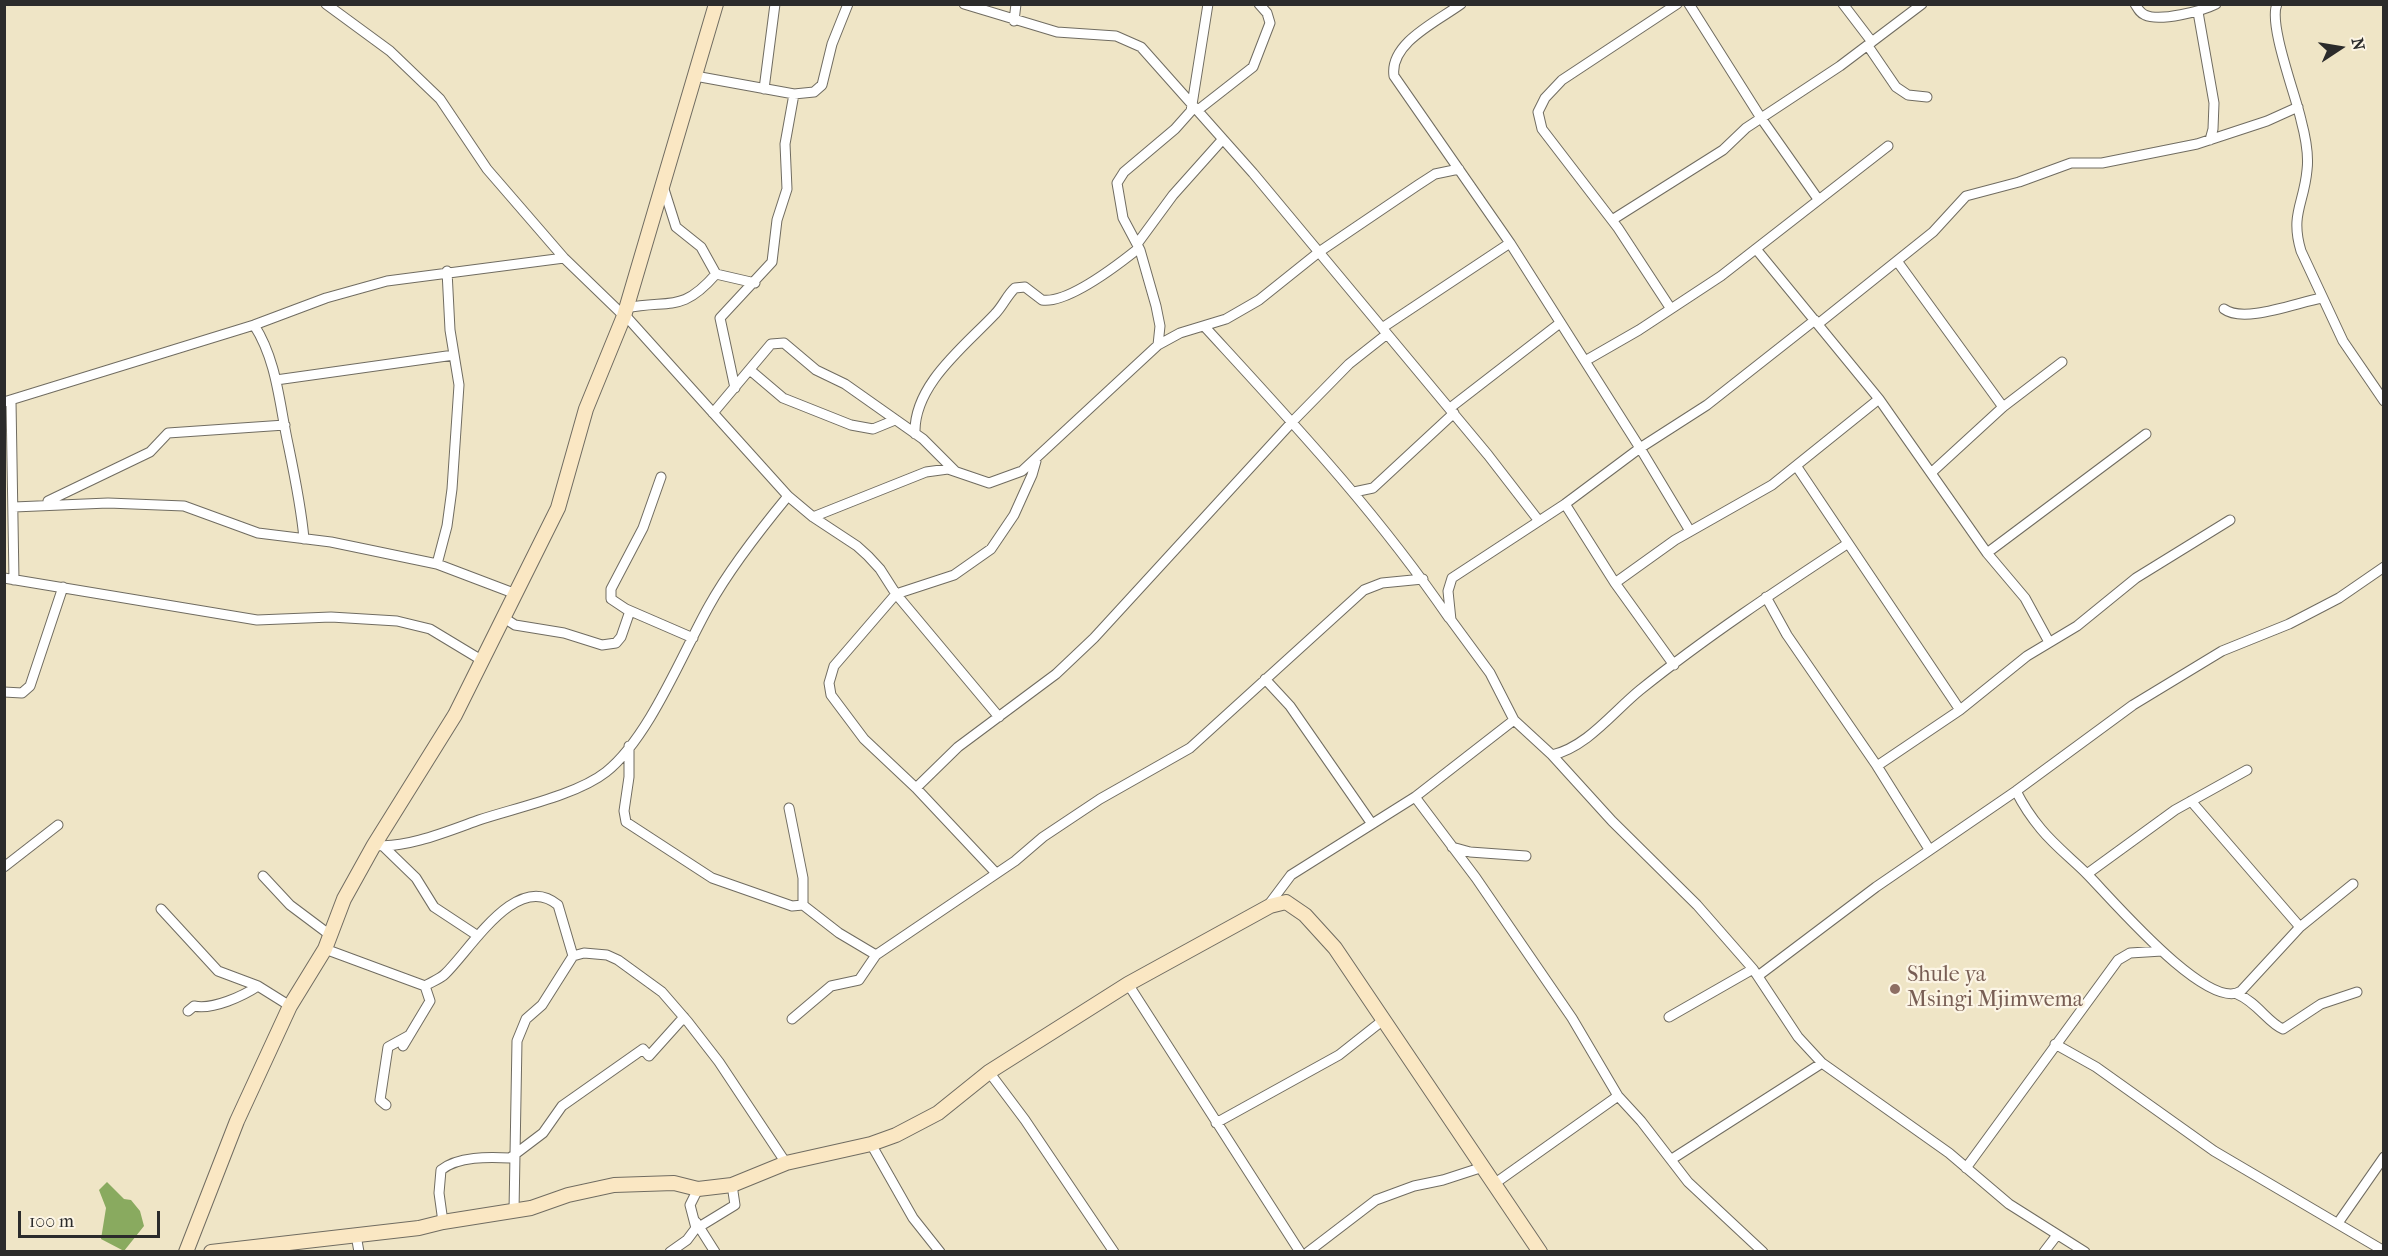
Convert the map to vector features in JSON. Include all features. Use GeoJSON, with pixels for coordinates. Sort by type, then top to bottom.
{"type":"FeatureCollection","features":[{"type":"Feature","properties":{"kind":"street"},"geometry":{"type":"LineString","coordinates":[[326,4],[390,51],[440,99],[487,169],[564,258],[624,313],[788,496],[813,517],[857,546],[880,569],[896,594],[999,717]]}},
{"type":"Feature","properties":{"kind":"street"},"geometry":{"type":"LineString","coordinates":[[186,1251],[237,1121],[290,1006],[325,949],[344,899],[379,846],[455,715],[558,508],[586,409],[624,313],[717,4]]}},
{"type":"Feature","properties":{"kind":"street"},"geometry":{"type":"LineString","coordinates":[[764,89],[775,4]]}},
{"type":"Feature","properties":{"kind":"street"},"geometry":{"type":"LineString","coordinates":[[695,76],[794,94],[814,92],[822,85],[832,44],[848,4]]}},
{"type":"Feature","properties":{"kind":"street"},"geometry":{"type":"LineString","coordinates":[[964,4],[1014,21],[1058,32],[1116,36],[1142,47],[1319,252],[1452,411],[1539,521]]}},
{"type":"Feature","properties":{"kind":"street"},"geometry":{"type":"LineString","coordinates":[[1014,21],[1016,4]]}},
{"type":"Feature","properties":{"kind":"street"},"geometry":{"type":"LineString","coordinates":[[1196,107],[1208,4]]}},
{"type":"Feature","properties":{"kind":"street"},"geometry":{"type":"LineString","coordinates":[[1158,345],[1160,326],[1156,306],[1138,246],[1123,218],[1119,179],[1196,107],[1253,68],[1270,24],[1267,13],[1259,4]]}},
{"type":"Feature","properties":{"kind":"street"},"geometry":{"type":"LineString","coordinates":[[1461,4],[1400,50],[1393,66],[1398,83],[1510,243],[1690,531]]}},
{"type":"Feature","properties":{"kind":"street"},"geometry":{"type":"LineString","coordinates":[[1671,309],[1612,220],[1542,129],[1538,112],[1545,98],[1562,80],[1677,4]]}},
{"type":"Feature","properties":{"kind":"street"},"geometry":{"type":"LineString","coordinates":[[1689,4],[1761,118],[1818,199]]}},
{"type":"Feature","properties":{"kind":"street"},"geometry":{"type":"LineString","coordinates":[[1843,4],[1896,87],[1908,95],[1927,97]]}},
{"type":"Feature","properties":{"kind":"street"},"geometry":{"type":"LineString","coordinates":[[1612,220],[1723,150],[1746,128],[1870,44],[1922,4]]}},
{"type":"Feature","properties":{"kind":"street"},"geometry":{"type":"LineString","coordinates":[[2135,4],[2141,13],[2152,17],[2198,12],[2216,4]]}},
{"type":"Feature","properties":{"kind":"street"},"geometry":{"type":"LineString","coordinates":[[2277,4],[2274,11],[2276,27],[2298,107],[2308,170],[2295,220],[2296,235],[2343,341],[2384,400]]}},
{"type":"Feature","properties":{"kind":"street"},"geometry":{"type":"LineString","coordinates":[[2198,12],[2214,103],[2213,129],[2210,140]]}},
{"type":"Feature","properties":{"kind":"street"},"geometry":{"type":"LineString","coordinates":[[735,388],[720,318],[755,283],[772,262],[777,219],[787,189],[785,144],[794,94]]}},
{"type":"Feature","properties":{"kind":"street"},"geometry":{"type":"LineString","coordinates":[[1451,620],[1448,591],[1452,578],[1565,504],[1640,448],[1707,405],[1897,261],[1946,221],[1958,203],[1975,192],[2019,182],[2071,163],[2102,163],[2210,140],[2267,121],[2298,107]]}},
{"type":"Feature","properties":{"kind":"street"},"geometry":{"type":"LineString","coordinates":[[915,434],[917,412],[926,393],[958,350],[998,311],[1015,288],[1025,287],[1042,300],[1058,298],[1085,286],[1138,246],[1173,195],[1223,139]]}},
{"type":"Feature","properties":{"kind":"street"},"geometry":{"type":"LineString","coordinates":[[1585,361],[1671,309],[1756,249],[1888,146]]}},
{"type":"Feature","properties":{"kind":"street"},"geometry":{"type":"LineString","coordinates":[[813,517],[926,472],[940,469],[989,483],[1023,471],[1158,345],[1180,333],[1227,319],[1258,300],[1319,252],[1435,174],[1459,168]]}},
{"type":"Feature","properties":{"kind":"street"},"geometry":{"type":"LineString","coordinates":[[663,184],[663,194],[669,202],[675,226],[701,247],[716,274],[755,283]]}},
{"type":"Feature","properties":{"kind":"street"},"geometry":{"type":"LineString","coordinates":[[916,788],[958,747],[1056,674],[1094,638],[1293,421],[1384,331],[1510,243]]}},
{"type":"Feature","properties":{"kind":"street"},"geometry":{"type":"LineString","coordinates":[[1756,249],[1880,399],[1987,553],[2025,598],[2049,642]]}},
{"type":"Feature","properties":{"kind":"street"},"geometry":{"type":"LineString","coordinates":[[483,661],[430,629],[398,621],[331,617],[257,620],[9,579],[14,507],[8,484],[8,401],[254,326],[362,287],[447,272],[564,258]]}},
{"type":"Feature","properties":{"kind":"street"},"geometry":{"type":"LineString","coordinates":[[1897,261],[2003,407]]}},
{"type":"Feature","properties":{"kind":"street"},"geometry":{"type":"LineString","coordinates":[[437,564],[447,526],[457,438],[458,369],[454,355],[447,272]]}},
{"type":"Feature","properties":{"kind":"street"},"geometry":{"type":"LineString","coordinates":[[624,313],[680,303],[702,288],[716,274]]}},
{"type":"Feature","properties":{"kind":"street"},"geometry":{"type":"LineString","coordinates":[[2224,309],[2228,312],[2247,314],[2322,298]]}},
{"type":"Feature","properties":{"kind":"street"},"geometry":{"type":"LineString","coordinates":[[1354,492],[1373,488],[1452,411],[1560,323]]}},
{"type":"Feature","properties":{"kind":"street"},"geometry":{"type":"LineString","coordinates":[[254,326],[266,344],[276,380],[298,490],[304,539]]}},
{"type":"Feature","properties":{"kind":"street"},"geometry":{"type":"LineString","coordinates":[[1204,326],[1293,421],[1354,492],[1423,579],[1490,673],[1514,720],[1552,755],[1612,821],[1697,905],[1756,972],[1798,1037],[1822,1064],[1934,1142],[2009,1204],[2085,1251]]}},
{"type":"Feature","properties":{"kind":"street"},"geometry":{"type":"LineString","coordinates":[[713,413],[771,344],[784,343],[816,370],[840,380],[915,434],[936,450],[957,472]]}},
{"type":"Feature","properties":{"kind":"street"},"geometry":{"type":"LineString","coordinates":[[276,380],[454,355]]}},
{"type":"Feature","properties":{"kind":"street"},"geometry":{"type":"LineString","coordinates":[[1931,473],[2003,407],[2062,362]]}},
{"type":"Feature","properties":{"kind":"street"},"geometry":{"type":"LineString","coordinates":[[750,370],[783,398],[851,425],[873,429],[896,420]]}},
{"type":"Feature","properties":{"kind":"street"},"geometry":{"type":"LineString","coordinates":[[1615,583],[1690,531],[1748,501],[1797,467],[1880,399]]}},
{"type":"Feature","properties":{"kind":"street"},"geometry":{"type":"LineString","coordinates":[[43,504],[150,452],[168,433],[285,424]]}},
{"type":"Feature","properties":{"kind":"street"},"geometry":{"type":"LineString","coordinates":[[1987,553],[2146,434]]}},
{"type":"Feature","properties":{"kind":"street"},"geometry":{"type":"LineString","coordinates":[[995,872],[916,788],[864,739],[831,695],[829,683],[834,666],[896,594],[954,575],[991,549],[1014,515],[1036,461]]}},
{"type":"Feature","properties":{"kind":"street"},"geometry":{"type":"LineString","coordinates":[[1797,467],[1960,710]]}},
{"type":"Feature","properties":{"kind":"street"},"geometry":{"type":"LineString","coordinates":[[661,477],[643,528],[611,589],[611,599],[630,611],[693,638]]}},
{"type":"Feature","properties":{"kind":"street"},"geometry":{"type":"LineString","coordinates":[[379,846],[438,834],[558,795],[606,772],[628,746],[666,689],[709,605],[788,496]]}},
{"type":"Feature","properties":{"kind":"street"},"geometry":{"type":"LineString","coordinates":[[14,507],[108,503],[184,506],[258,533],[331,542],[437,564],[516,594]]}},
{"type":"Feature","properties":{"kind":"street"},"geometry":{"type":"LineString","coordinates":[[1565,504],[1615,583],[1674,665]]}},
{"type":"Feature","properties":{"kind":"street"},"geometry":{"type":"LineString","coordinates":[[1877,766],[1960,710],[2018,663],[2077,626],[2119,590],[2159,562],[2230,520]]}},
{"type":"Feature","properties":{"kind":"street"},"geometry":{"type":"LineString","coordinates":[[1552,755],[1574,747],[1640,690],[1767,597],[1847,544]]}},
{"type":"Feature","properties":{"kind":"street"},"geometry":{"type":"LineString","coordinates":[[1669,1017],[1756,972],[1929,849],[2016,791],[2133,705],[2192,667],[2233,645],[2289,624],[2340,598],[2384,567]]}},
{"type":"Feature","properties":{"kind":"street"},"geometry":{"type":"LineString","coordinates":[[792,1019],[831,986],[859,980],[876,955],[995,872],[1016,861],[1074,816],[1190,748],[1364,590],[1382,583],[1423,579]]}},
{"type":"Feature","properties":{"kind":"street"},"geometry":{"type":"LineString","coordinates":[[4,692],[22,693],[30,686],[63,587]]}},
{"type":"Feature","properties":{"kind":"street"},"geometry":{"type":"LineString","coordinates":[[1767,597],[1787,635],[1877,766],[1929,849]]}},
{"type":"Feature","properties":{"kind":"street"},"geometry":{"type":"LineString","coordinates":[[504,618],[515,625],[564,633],[602,645],[616,643],[621,638],[630,611]]}},
{"type":"Feature","properties":{"kind":"street"},"geometry":{"type":"LineString","coordinates":[[1265,679],[1290,706],[1372,824]]}},
{"type":"Feature","properties":{"kind":"street"},"geometry":{"type":"LineString","coordinates":[[1268,907],[1291,874],[1415,797],[1514,720]]}},
{"type":"Feature","properties":{"kind":"street"},"geometry":{"type":"LineString","coordinates":[[628,746],[629,777],[624,812],[626,822],[712,878],[792,906],[803,905],[839,933],[876,955]]}},
{"type":"Feature","properties":{"kind":"street"},"geometry":{"type":"LineString","coordinates":[[2087,874],[2153,825],[2247,770]]}},
{"type":"Feature","properties":{"kind":"street"},"geometry":{"type":"LineString","coordinates":[[2016,791],[2042,830],[2162,951],[2210,987],[2223,993],[2237,994],[2249,999],[2277,1027],[2283,1029],[2290,1026],[2321,1004],[2357,992]]}},
{"type":"Feature","properties":{"kind":"street"},"geometry":{"type":"LineString","coordinates":[[1415,797],[1572,1018],[1618,1096],[1672,1159],[1688,1182],[1714,1209],[1763,1251]]}},
{"type":"Feature","properties":{"kind":"street"},"geometry":{"type":"LineString","coordinates":[[2191,801],[2300,927]]}},
{"type":"Feature","properties":{"kind":"street"},"geometry":{"type":"LineString","coordinates":[[789,808],[803,878],[803,905]]}},
{"type":"Feature","properties":{"kind":"street"},"geometry":{"type":"LineString","coordinates":[[4,867],[58,825]]}},
{"type":"Feature","properties":{"kind":"street"},"geometry":{"type":"LineString","coordinates":[[379,846],[416,878],[434,907],[478,936]]}},
{"type":"Feature","properties":{"kind":"street"},"geometry":{"type":"LineString","coordinates":[[1452,847],[1470,852],[1526,856]]}},
{"type":"Feature","properties":{"kind":"street"},"geometry":{"type":"LineString","coordinates":[[263,876],[290,905],[330,935]]}},
{"type":"Feature","properties":{"kind":"street"},"geometry":{"type":"LineString","coordinates":[[2237,994],[2253,980],[2300,927],[2353,884]]}},
{"type":"Feature","properties":{"kind":"street"},"geometry":{"type":"LineString","coordinates":[[325,949],[425,986],[444,976],[478,936],[518,901],[535,894],[549,897],[562,910],[573,956]]}},
{"type":"Feature","properties":{"kind":"street"},"geometry":{"type":"LineString","coordinates":[[211,1251],[304,1246],[356,1235],[419,1228],[443,1221],[514,1211],[614,1185],[675,1184],[698,1189],[732,1185],[786,1163],[871,1144],[896,1135],[938,1113],[989,1072],[1128,984],[1268,907],[1286,902],[1305,915],[1335,948],[1382,1021],[1540,1251]]}},
{"type":"Feature","properties":{"kind":"street"},"geometry":{"type":"LineString","coordinates":[[161,909],[218,971],[258,986],[290,1006]]}},
{"type":"Feature","properties":{"kind":"street"},"geometry":{"type":"LineString","coordinates":[[1966,1168],[2118,960],[2130,953],[2162,951]]}},
{"type":"Feature","properties":{"kind":"street"},"geometry":{"type":"LineString","coordinates":[[514,1211],[517,1041],[526,1019],[542,1005],[573,956],[584,953],[618,960],[662,992],[719,1062],[786,1163]]}},
{"type":"Feature","properties":{"kind":"street"},"geometry":{"type":"LineString","coordinates":[[1128,984],[1300,1251]]}},
{"type":"Feature","properties":{"kind":"street"},"geometry":{"type":"LineString","coordinates":[[188,1011],[194,1006],[202,1008],[228,999],[239,998],[258,986]]}},
{"type":"Feature","properties":{"kind":"street"},"geometry":{"type":"LineString","coordinates":[[403,1046],[430,1000],[425,986]]}},
{"type":"Feature","properties":{"kind":"street"},"geometry":{"type":"LineString","coordinates":[[443,1221],[439,1193],[441,1170],[448,1164],[510,1158],[543,1133],[562,1106],[621,1062],[643,1049],[650,1056],[684,1017]]}},
{"type":"Feature","properties":{"kind":"street"},"geometry":{"type":"LineString","coordinates":[[1216,1123],[1339,1055],[1382,1021]]}},
{"type":"Feature","properties":{"kind":"street"},"geometry":{"type":"LineString","coordinates":[[386,1105],[380,1100],[388,1047],[410,1035]]}},
{"type":"Feature","properties":{"kind":"street"},"geometry":{"type":"LineString","coordinates":[[2055,1044],[2096,1067],[2214,1151],[2384,1251]]}},
{"type":"Feature","properties":{"kind":"street"},"geometry":{"type":"LineString","coordinates":[[1672,1159],[1822,1064]]}},
{"type":"Feature","properties":{"kind":"street"},"geometry":{"type":"LineString","coordinates":[[989,1072],[1025,1120],[1114,1251]]}},
{"type":"Feature","properties":{"kind":"street"},"geometry":{"type":"LineString","coordinates":[[1494,1184],[1618,1096]]}},
{"type":"Feature","properties":{"kind":"street"},"geometry":{"type":"LineString","coordinates":[[871,1144],[913,1218],[940,1251]]}},
{"type":"Feature","properties":{"kind":"street"},"geometry":{"type":"LineString","coordinates":[[2338,1223],[2384,1157]]}},
{"type":"Feature","properties":{"kind":"street"},"geometry":{"type":"LineString","coordinates":[[1308,1251],[1376,1200],[1414,1186],[1483,1167]]}},
{"type":"Feature","properties":{"kind":"street"},"geometry":{"type":"LineString","coordinates":[[670,1251],[692,1234],[697,1224],[735,1205],[732,1185]]}},
{"type":"Feature","properties":{"kind":"street"},"geometry":{"type":"LineString","coordinates":[[698,1189],[690,1205],[697,1224],[715,1251]]}},
{"type":"Feature","properties":{"kind":"street"},"geometry":{"type":"LineString","coordinates":[[356,1235],[359,1251]]}},
{"type":"Feature","properties":{"kind":"street"},"geometry":{"type":"LineString","coordinates":[[2044,1251],[2057,1235]]}},
{"type":"Feature","properties":{"kind":"green space"},"geometry":{"type":"Polygon","coordinates":[[[107,1182],[124,1199],[131,1200],[140,1211],[144,1226],[124,1251],[101,1239],[106,1208],[99,1190],[107,1182]]]}},
{"type":"Feature","properties":{"kind":"place","name":"Shule ya Msingi Mjimwema"},"geometry":{"type":"Point","coordinates":[1895,989]}}]}
